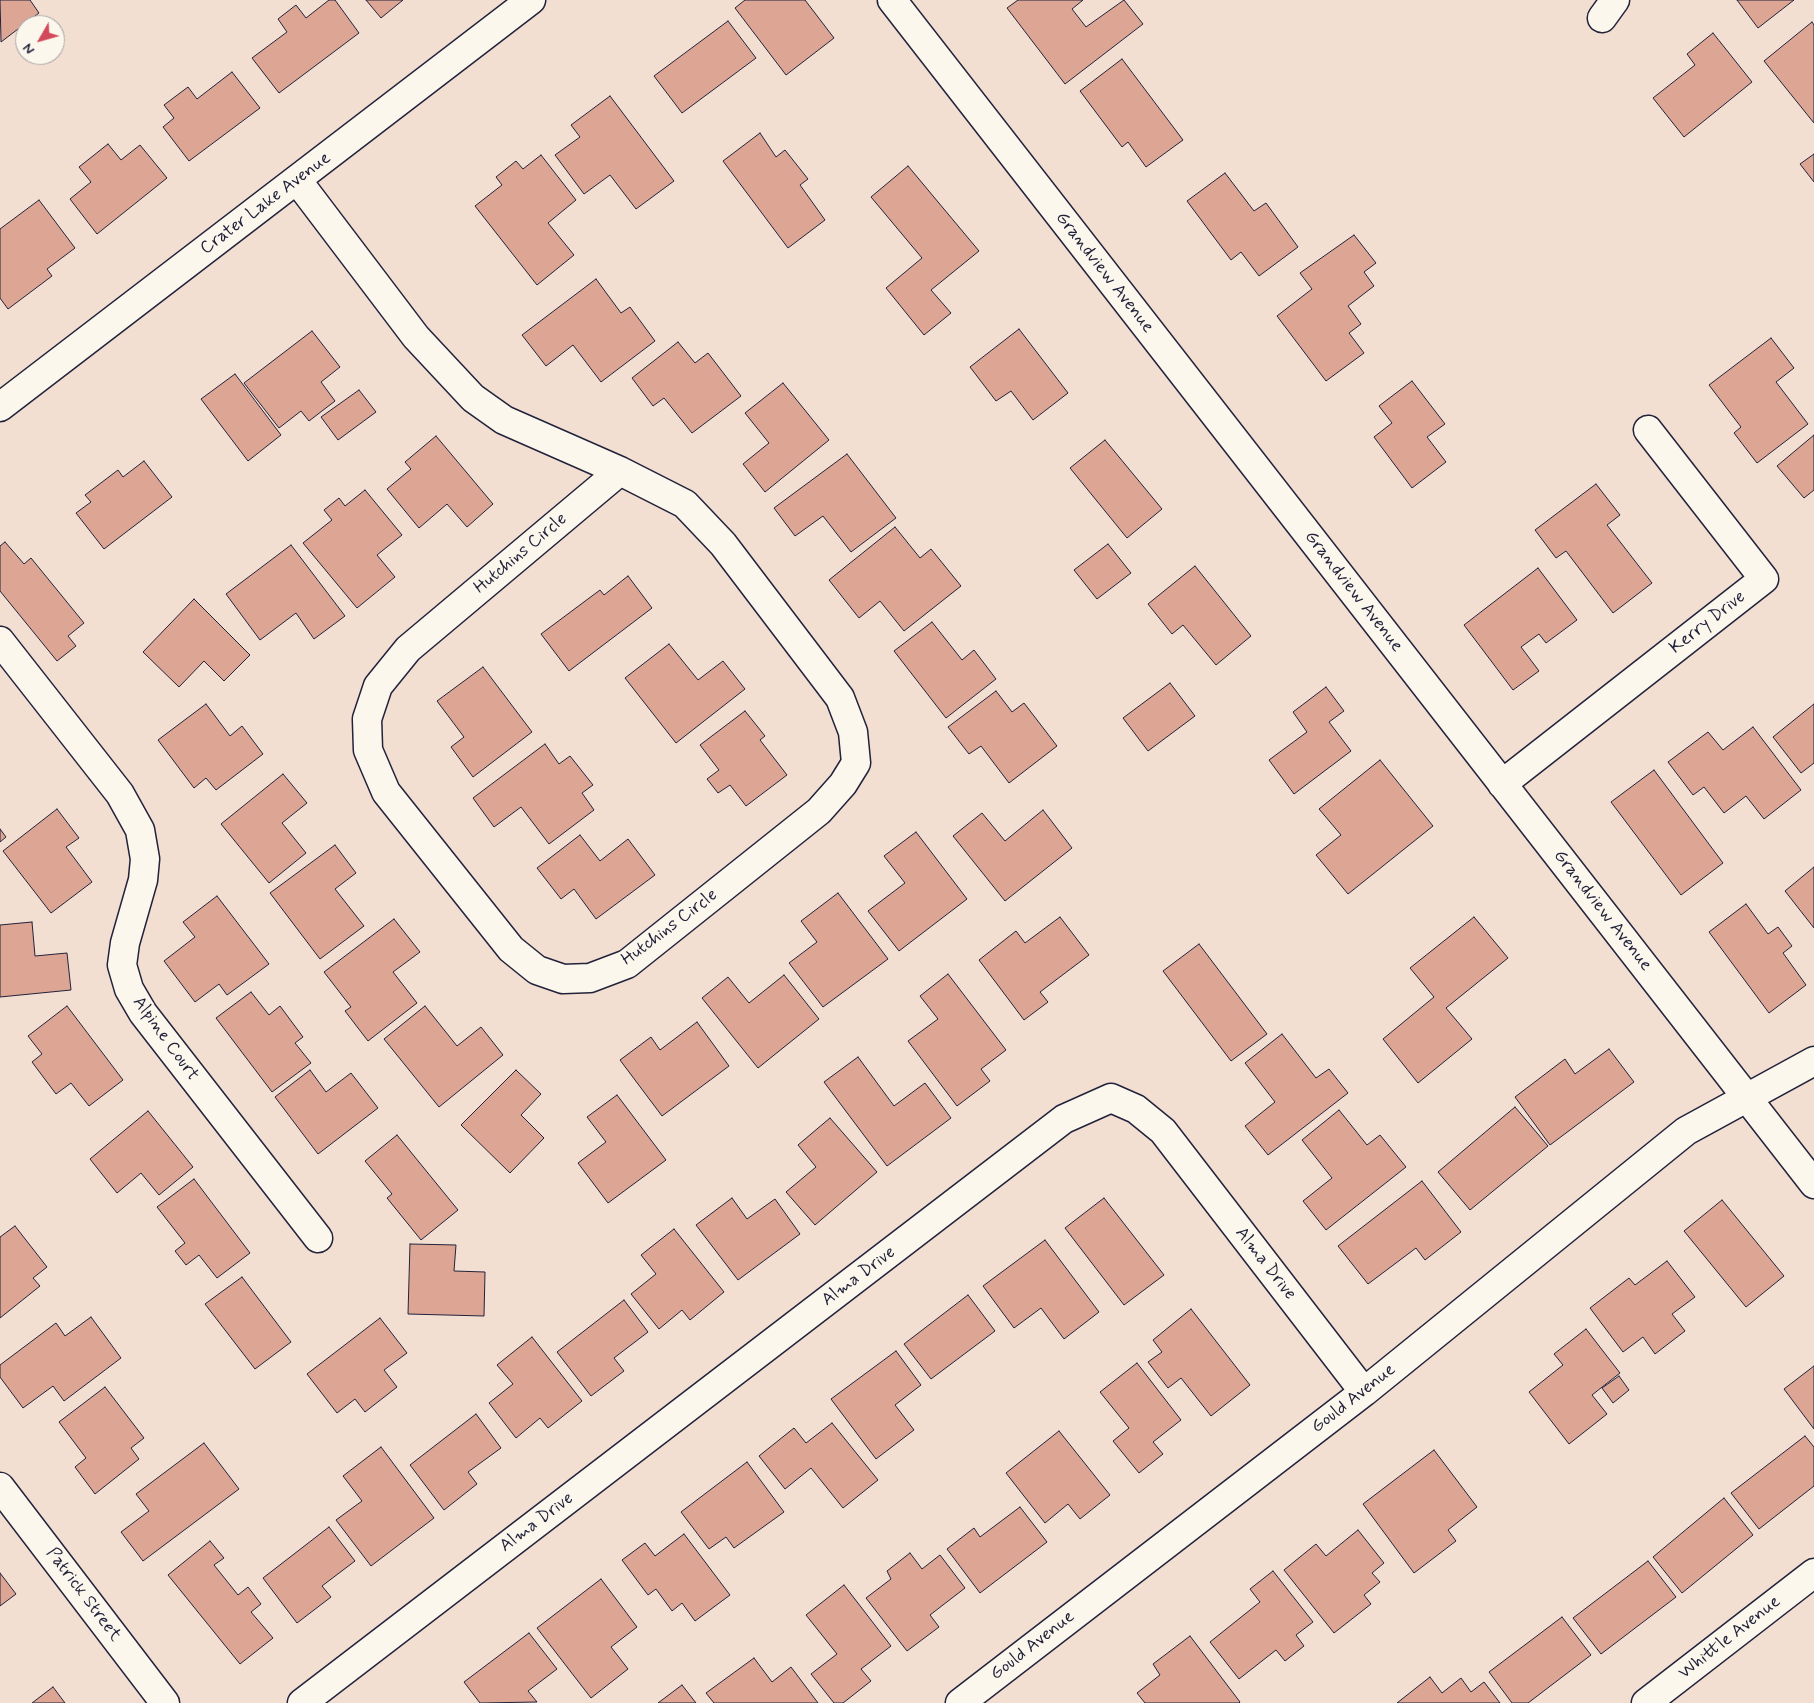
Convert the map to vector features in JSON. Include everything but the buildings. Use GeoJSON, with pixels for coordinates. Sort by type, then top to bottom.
{"type":"FeatureCollection","features":[{"type":"Feature","properties":{"kind":"street","name":"Crater Lake Avenue"},"geometry":{"type":"LineString","coordinates":[[0,407],[531,0]]}},
{"type":"Feature","properties":{"kind":"street","name":"Grandview Avenue"},"geometry":{"type":"LineString","coordinates":[[892,0],[1502,784],[1749,1098],[1814,1184]]}},
{"type":"Feature","properties":{"kind":"street","name":"Hutchins Circle"},"geometry":{"type":"LineString","coordinates":[[297,180],[416,337],[473,398],[504,420],[620,471],[685,504],[723,544],[840,698],[853,732],[856,763],[843,784],[819,810],[627,964],[590,978],[563,979],[537,970],[511,949],[386,792],[368,750],[367,719],[378,686],[408,650],[620,471]]}},
{"type":"Feature","properties":{"kind":"street","name":"Kerry Drive"},"geometry":{"type":"LineString","coordinates":[[1502,784],[1764,579],[1648,430]]}},
{"type":"Feature","properties":{"kind":"street","name":"Alpine Court"},"geometry":{"type":"LineString","coordinates":[[0,640],[120,794],[140,830],[145,859],[143,880],[125,943],[122,965],[128,989],[143,1013],[318,1238]]}},
{"type":"Feature","properties":{"kind":"street","name":"Gould Avenue"},"geometry":{"type":"LineString","coordinates":[[960,1703],[1364,1392],[1686,1131],[1814,1061]]}},
{"type":"Feature","properties":{"kind":"street","name":"Alma Drive"},"geometry":{"type":"LineString","coordinates":[[302,1703],[1064,1119],[1111,1098],[1136,1109],[1163,1131],[1364,1392]]}},
{"type":"Feature","properties":{"kind":"street","name":"Patrick Street"},"geometry":{"type":"LineString","coordinates":[[0,1487],[165,1703]]}},
{"type":"Feature","properties":{"kind":"street","name":"Whittle Avenue"},"geometry":{"type":"LineString","coordinates":[[1646,1703],[1814,1573]]}}]}
